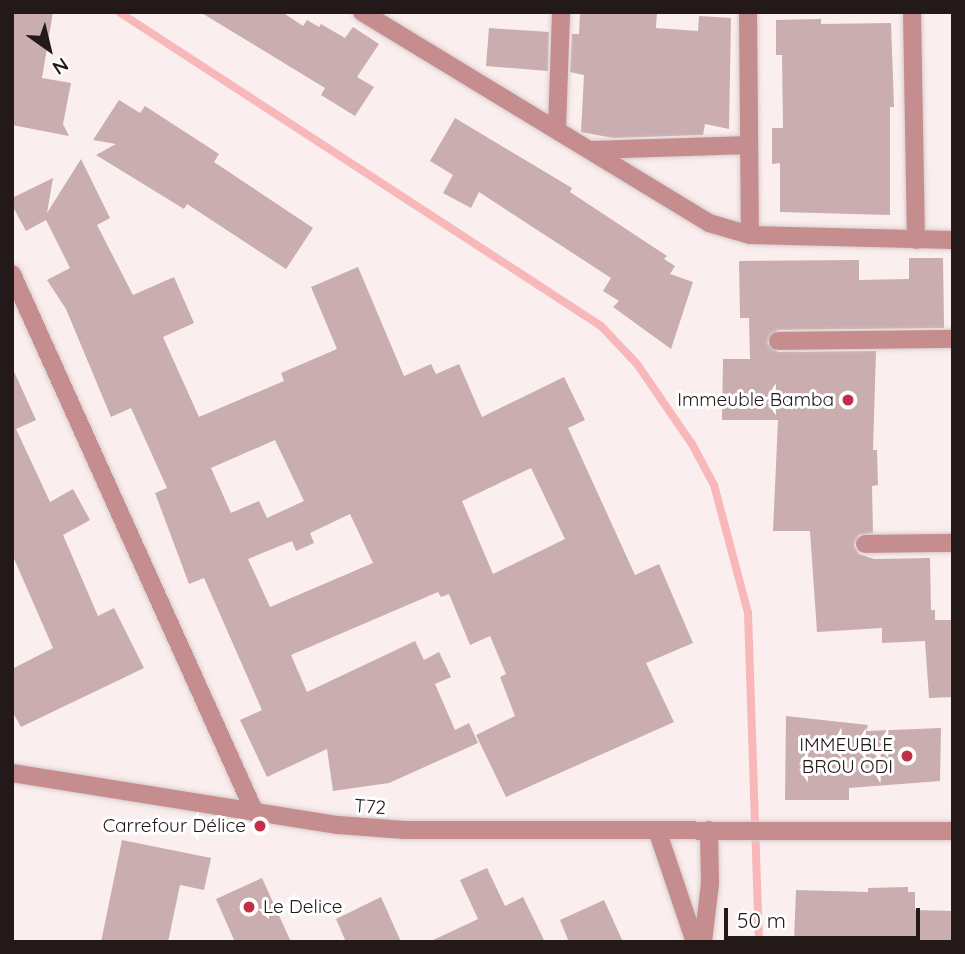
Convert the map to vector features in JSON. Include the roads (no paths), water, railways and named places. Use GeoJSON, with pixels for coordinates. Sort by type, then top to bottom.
{"type":"FeatureCollection","features":[{"type":"Feature","properties":{"kind":"street"},"geometry":{"type":"LineString","coordinates":[[362,12],[557,128],[709,223],[750,236],[953,240]]}},
{"type":"Feature","properties":{"kind":"street"},"geometry":{"type":"LineString","coordinates":[[557,128],[561,12]]}},
{"type":"Feature","properties":{"kind":"street"},"geometry":{"type":"LineString","coordinates":[[748,12],[750,236]]}},
{"type":"Feature","properties":{"kind":"street"},"geometry":{"type":"LineString","coordinates":[[912,12],[916,240]]}},
{"type":"Feature","properties":{"kind":"street"},"geometry":{"type":"LineString","coordinates":[[592,150],[749,145]]}},
{"type":"Feature","properties":{"kind":"street"},"geometry":{"type":"LineString","coordinates":[[12,274],[255,813]]}},
{"type":"Feature","properties":{"kind":"street"},"geometry":{"type":"LineString","coordinates":[[778,341],[953,339]]}},
{"type":"Feature","properties":{"kind":"street"},"geometry":{"type":"LineString","coordinates":[[865,544],[953,543]]}},
{"type":"Feature","properties":{"kind":"street","name":"T72"},"geometry":{"type":"LineString","coordinates":[[12,774],[255,813],[405,830],[953,831]]}},
{"type":"Feature","properties":{"kind":"street"},"geometry":{"type":"LineString","coordinates":[[657,830],[695,942]]}},
{"type":"Feature","properties":{"kind":"street"},"geometry":{"type":"LineString","coordinates":[[703,942],[710,883],[709,830]]}},
{"type":"Feature","properties":{"kind":"waterway"},"geometry":{"type":"LineString","coordinates":[[119,12],[601,326],[637,364],[692,444],[714,485],[748,613],[759,942]]}},
{"type":"Feature","properties":{"kind":"place","name":"Immeuble Bamba"},"geometry":{"type":"Point","coordinates":[848,400]}},
{"type":"Feature","properties":{"kind":"place","name":"IMMEUBLE BROU ODI"},"geometry":{"type":"Point","coordinates":[907,756]}},
{"type":"Feature","properties":{"kind":"place","name":"Carrefour Délice"},"geometry":{"type":"Point","coordinates":[260,826]}},
{"type":"Feature","properties":{"kind":"place","name":"Le Delice"},"geometry":{"type":"Point","coordinates":[249,907]}}]}
